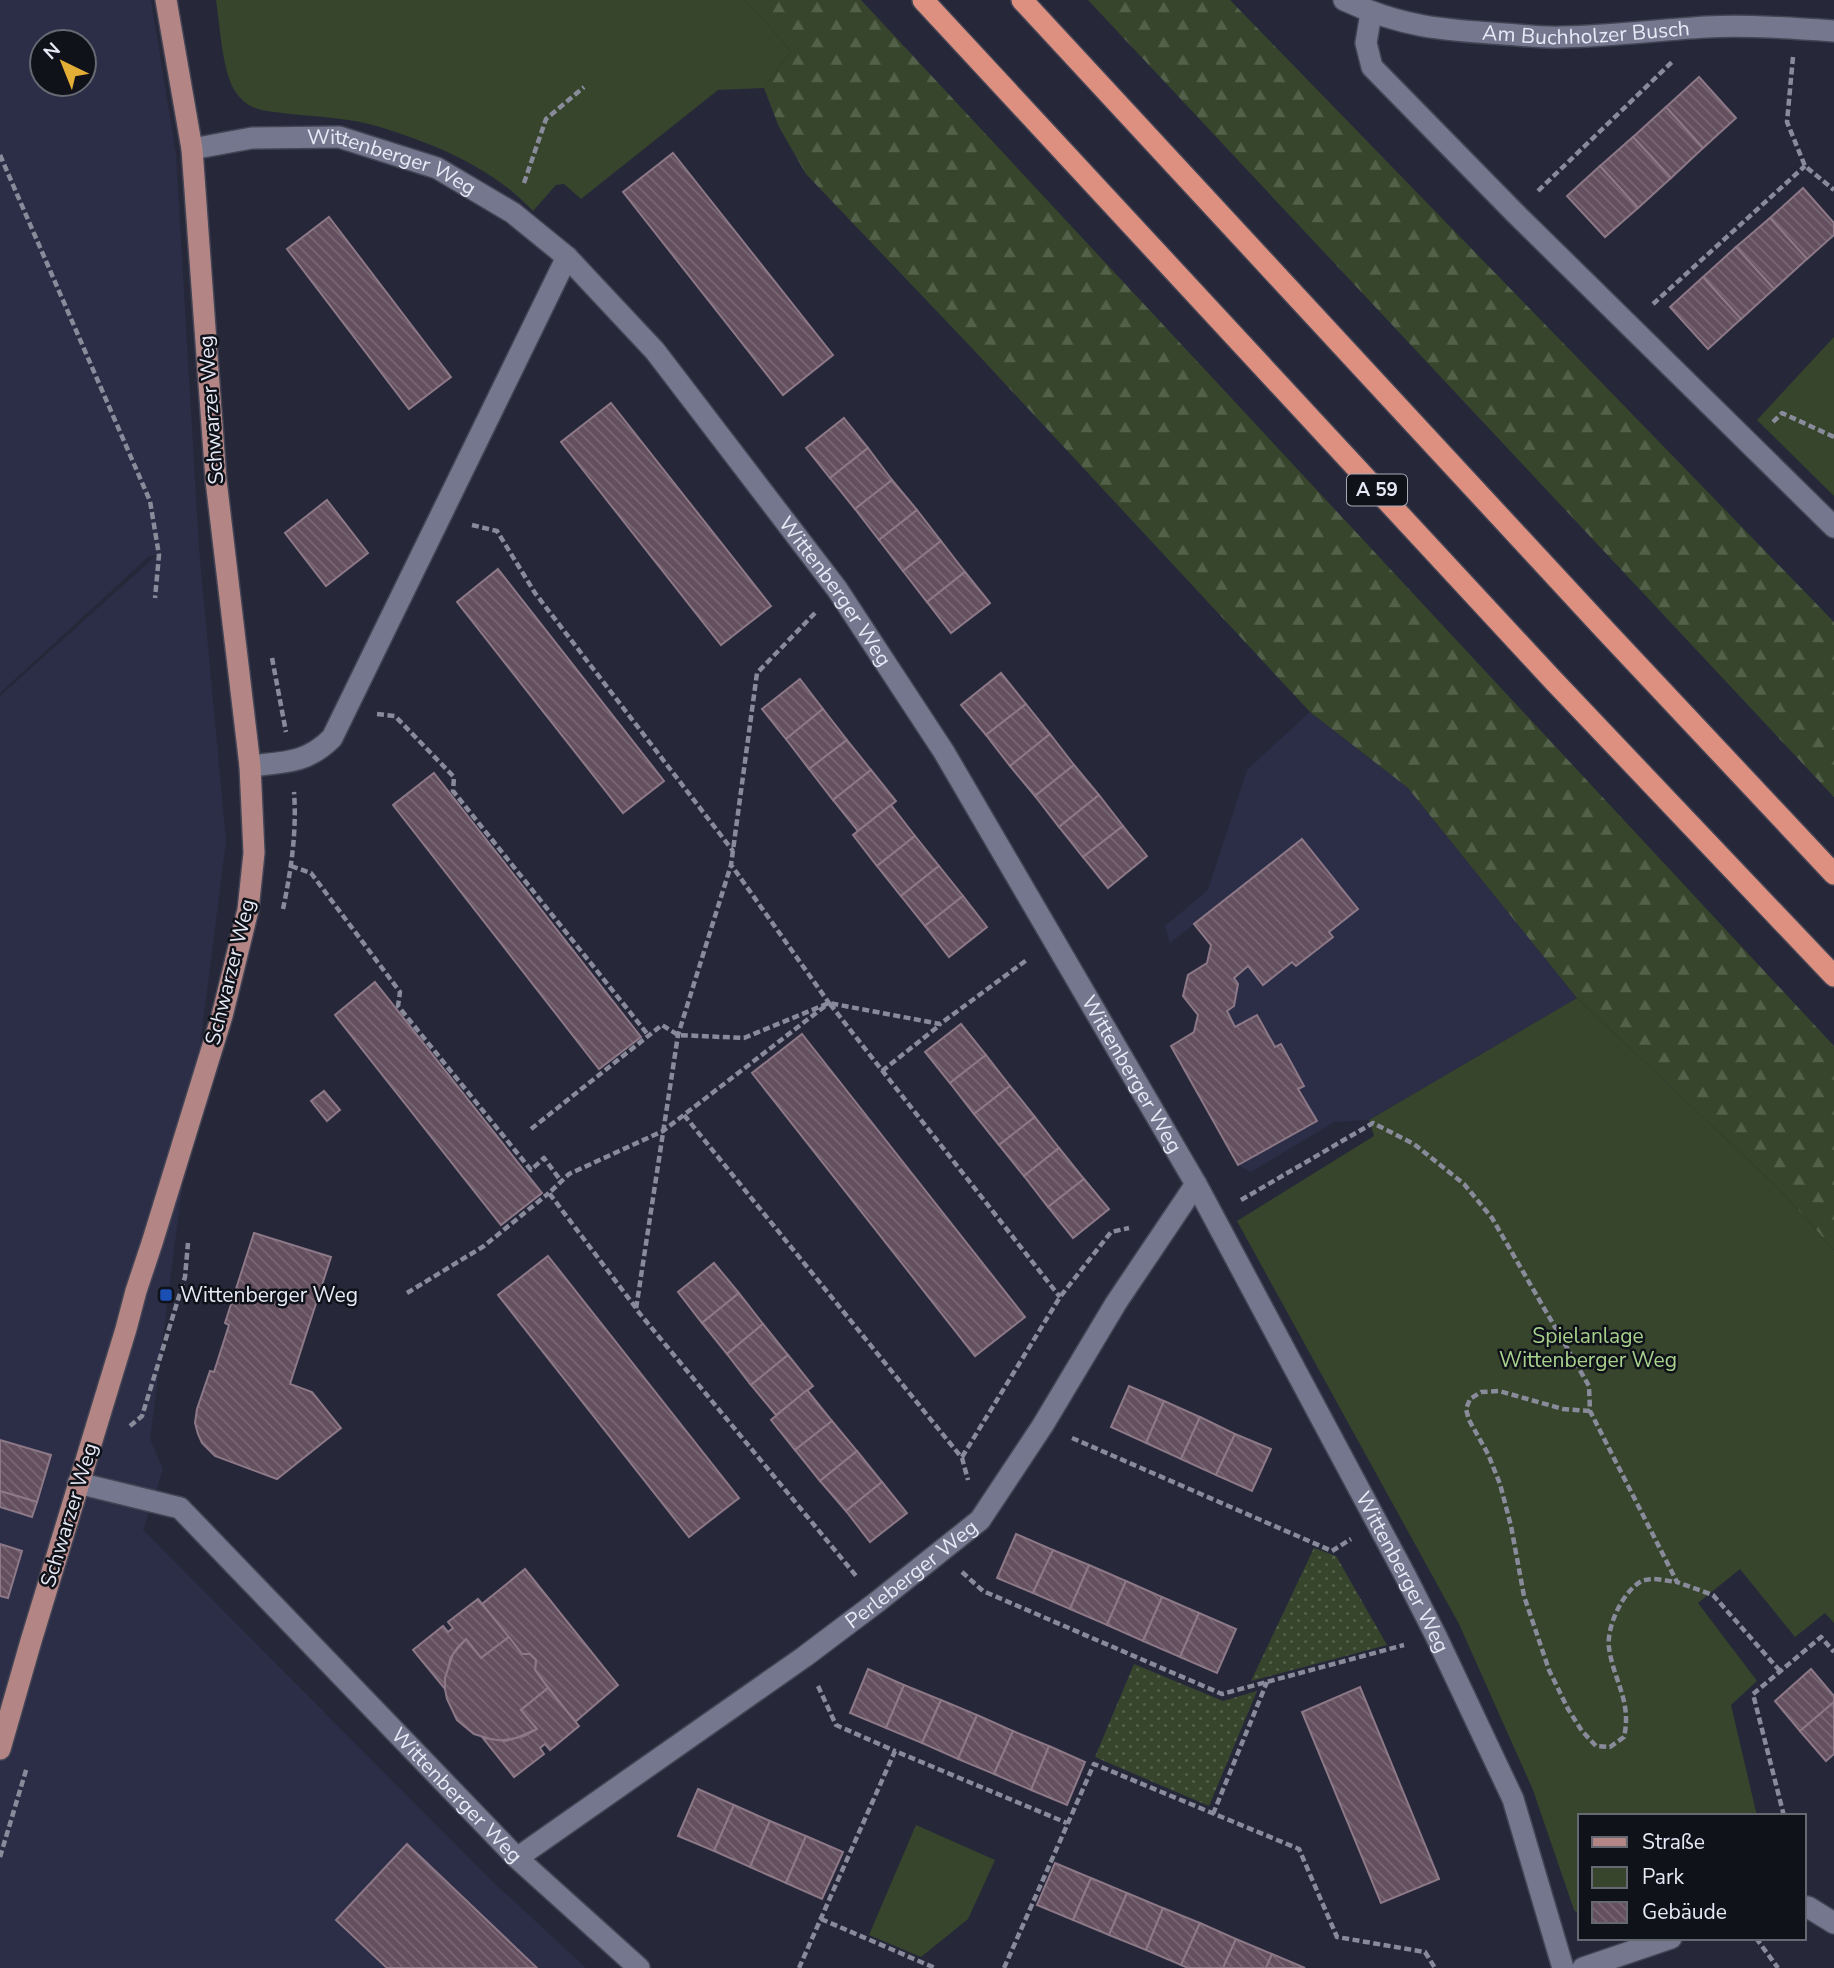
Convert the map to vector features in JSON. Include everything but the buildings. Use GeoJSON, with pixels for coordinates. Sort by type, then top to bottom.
{"type":"FeatureCollection","features":[{"type":"Feature","properties":{"kind":"highway","name":"A 59"},"geometry":{"type":"LineString","coordinates":[[923,0],[1552,679],[1834,976]]}},
{"type":"Feature","properties":{"kind":"highway"},"geometry":{"type":"LineString","coordinates":[[1022,0],[1594,619],[1834,874]]}},
{"type":"Feature","properties":{"kind":"main road","name":"Schwarzer Weg"},"geometry":{"type":"LineString","coordinates":[[0,1749],[126,1329],[135,1291],[222,1016],[248,910],[254,853],[250,766],[216,480],[192,149],[166,0]]}},
{"type":"Feature","properties":{"kind":"street","name":"Am Buchholzer Busch"},"geometry":{"type":"LineString","coordinates":[[1344,0],[1394,21],[1436,29],[1560,37],[1709,27],[1834,31]]}},
{"type":"Feature","properties":{"kind":"street"},"geometry":{"type":"LineString","coordinates":[[1371,13],[1366,43],[1372,67],[1515,213],[1834,527]]}},
{"type":"Feature","properties":{"kind":"street","name":"Wittenberger Weg"},"geometry":{"type":"LineString","coordinates":[[192,149],[252,138],[339,138],[437,168],[513,213],[567,257],[655,351],[837,589],[944,752],[1196,1184],[1378,1523],[1436,1636],[1513,1798],[1563,1968]]}},
{"type":"Feature","properties":{"kind":"street"},"geometry":{"type":"LineString","coordinates":[[250,766],[298,760],[319,751],[332,738],[567,257]]}},
{"type":"Feature","properties":{"kind":"street","name":"Perleberger Weg"},"geometry":{"type":"LineString","coordinates":[[517,1858],[804,1657],[980,1520],[1043,1425],[1116,1303],[1196,1184]]}},
{"type":"Feature","properties":{"kind":"street","name":"Wittenberger Weg"},"geometry":{"type":"LineString","coordinates":[[78,1483],[180,1508],[517,1858],[639,1968]]}},
{"type":"Feature","properties":{"kind":"street"},"geometry":{"type":"LineString","coordinates":[[1806,1907],[1834,1923]]}},
{"type":"Feature","properties":{"kind":"street"},"geometry":{"type":"LineString","coordinates":[[1583,1968],[1665,1940]]}},
{"type":"Feature","properties":{"kind":"path"},"geometry":{"type":"LineString","coordinates":[[1515,213],[1709,27]]}},
{"type":"Feature","properties":{"kind":"path"},"geometry":{"type":"LineString","coordinates":[[1795,29],[1787,122],[1805,166],[1834,190]]}},
{"type":"Feature","properties":{"kind":"path"},"geometry":{"type":"LineString","coordinates":[[513,213],[546,119],[584,87]]}},
{"type":"Feature","properties":{"kind":"path"},"geometry":{"type":"LineString","coordinates":[[0,155],[150,501],[159,555],[156,598]]}},
{"type":"Feature","properties":{"kind":"path"},"geometry":{"type":"LineString","coordinates":[[1629,326],[1805,166]]}},
{"type":"Feature","properties":{"kind":"path"},"geometry":{"type":"LineString","coordinates":[[1750,445],[1783,413],[1834,437]]}},
{"type":"Feature","properties":{"kind":"path"},"geometry":{"type":"LineString","coordinates":[[440,518],[497,531],[535,593],[733,851]]}},
{"type":"Feature","properties":{"kind":"path"},"geometry":{"type":"LineString","coordinates":[[636,1308],[678,1035],[732,865],[757,673],[837,589]]}},
{"type":"Feature","properties":{"kind":"path"},"geometry":{"type":"LineString","coordinates":[[272,657],[291,761],[295,808],[291,866],[280,920]]}},
{"type":"Feature","properties":{"kind":"path"},"geometry":{"type":"LineString","coordinates":[[345,712],[395,716],[454,777],[453,791],[649,1036]]}},
{"type":"Feature","properties":{"kind":"path"},"geometry":{"type":"LineString","coordinates":[[732,865],[829,1003],[1060,1297]]}},
{"type":"Feature","properties":{"kind":"path"},"geometry":{"type":"LineString","coordinates":[[291,866],[311,873],[400,992],[398,1006],[531,1170],[544,1158],[561,1181]]}},
{"type":"Feature","properties":{"kind":"path"},"geometry":{"type":"LineString","coordinates":[[882,1071],[940,1024],[1054,940]]}},
{"type":"Feature","properties":{"kind":"path"},"geometry":{"type":"LineString","coordinates":[[531,1129],[662,1025],[678,1035],[744,1038],[829,1003],[940,1024]]}},
{"type":"Feature","properties":{"kind":"path"},"geometry":{"type":"LineString","coordinates":[[407,1293],[484,1246],[569,1174],[663,1131],[829,1003]]}},
{"type":"Feature","properties":{"kind":"path"},"geometry":{"type":"LineString","coordinates":[[684,1115],[962,1458],[980,1520]]}},
{"type":"Feature","properties":{"kind":"path"},"geometry":{"type":"LineString","coordinates":[[1213,1217],[1373,1123],[1415,1144],[1464,1184],[1492,1218],[1589,1386],[1590,1411],[1677,1582]]}},
{"type":"Feature","properties":{"kind":"path"},"geometry":{"type":"LineString","coordinates":[[549,1193],[636,1308],[877,1602]]}},
{"type":"Feature","properties":{"kind":"path"},"geometry":{"type":"LineString","coordinates":[[962,1458],[1060,1297],[1111,1233],[1174,1217]]}},
{"type":"Feature","properties":{"kind":"path"},"geometry":{"type":"LineString","coordinates":[[122,1433],[142,1416],[185,1277],[188,1240]]}},
{"type":"Feature","properties":{"kind":"path"},"geometry":{"type":"LineString","coordinates":[[1590,1411],[1563,1409],[1499,1391],[1481,1392],[1470,1399],[1466,1409],[1500,1484],[1524,1596],[1549,1670],[1568,1709],[1583,1731],[1596,1746],[1611,1747],[1624,1737],[1627,1724],[1625,1701],[1609,1645],[1613,1619],[1625,1596],[1641,1581],[1656,1579],[1677,1582],[1713,1595],[1780,1671]]}},
{"type":"Feature","properties":{"kind":"path"},"geometry":{"type":"LineString","coordinates":[[1043,1425],[1332,1551],[1378,1523]]}},
{"type":"Feature","properties":{"kind":"path"},"geometry":{"type":"LineString","coordinates":[[942,1552],[983,1591],[1222,1694],[1436,1636]]}},
{"type":"Feature","properties":{"kind":"path"},"geometry":{"type":"LineString","coordinates":[[1783,1814],[1753,1694],[1821,1637],[1834,1652]]}},
{"type":"Feature","properties":{"kind":"path"},"geometry":{"type":"LineString","coordinates":[[804,1657],[836,1725],[1067,1823]]}},
{"type":"Feature","properties":{"kind":"path"},"geometry":{"type":"LineString","coordinates":[[1213,1814],[1267,1682]]}},
{"type":"Feature","properties":{"kind":"path"},"geometry":{"type":"LineString","coordinates":[[799,1968],[895,1751]]}},
{"type":"Feature","properties":{"kind":"path"},"geometry":{"type":"LineString","coordinates":[[1004,1968],[1094,1764],[1299,1849],[1338,1937],[1425,1952],[1436,1968]]}},
{"type":"Feature","properties":{"kind":"path"},"geometry":{"type":"LineString","coordinates":[[0,1857],[27,1766]]}},
{"type":"Feature","properties":{"kind":"path"},"geometry":{"type":"LineString","coordinates":[[821,1919],[935,1968]]}},
{"type":"Feature","properties":{"kind":"path"},"geometry":{"type":"LineString","coordinates":[[1757,1940],[1778,1968]]}},
{"type":"Feature","properties":{"kind":"shaded area"},"geometry":{"type":"Polygon","coordinates":[[[0,0],[151,0],[176,155],[199,549],[226,841],[150,1439],[163,1469],[143,1530],[493,1882],[586,1968],[0,1968],[0,696],[157,555],[148,557],[0,693],[0,0]]]}},
{"type":"Feature","properties":{"kind":"shaded area"},"geometry":{"type":"Polygon","coordinates":[[[1310,712],[1408,788],[1577,998],[1369,1120],[1334,1122],[1251,1172],[1238,1165],[1171,1046],[1194,1032],[1198,1015],[1183,996],[1188,975],[1207,963],[1211,945],[1194,924],[1170,943],[1165,926],[1208,890],[1247,770],[1310,712]]]}},
{"type":"Feature","properties":{"kind":"green space"},"geometry":{"type":"Polygon","coordinates":[[[216,0],[745,0],[791,51],[764,88],[718,90],[581,199],[564,184],[556,185],[533,211],[482,170],[421,141],[358,122],[271,112],[248,105],[237,94],[228,75],[216,0]]]}},
{"type":"Feature","properties":{"kind":"green space"},"geometry":{"type":"Polygon","coordinates":[[[745,0],[861,0],[1834,1046],[1834,1250],[1780,1190],[1577,998],[1408,788],[1310,712],[806,174],[779,127],[764,88],[791,51],[745,0]]]}},
{"type":"Feature","properties":{"kind":"green space"},"geometry":{"type":"Polygon","coordinates":[[[1088,0],[1230,0],[1834,622],[1834,797],[1088,0]]]}},
{"type":"Feature","properties":{"kind":"green space"},"geometry":{"type":"Polygon","coordinates":[[[1834,337],[1834,496],[1757,420],[1834,337]]]}},
{"type":"Feature","properties":{"kind":"green space","name":"Spielanlage Wittenberger Weg"},"geometry":{"type":"Polygon","coordinates":[[[1577,998],[1780,1190],[1834,1250],[1834,1623],[1825,1613],[1795,1637],[1740,1569],[1698,1603],[1757,1681],[1731,1705],[1757,1814],[1578,1814],[1578,1913],[1574,1910],[1533,1790],[1459,1624],[1237,1221],[1374,1136],[1369,1120],[1577,998]]]}},
{"type":"Feature","properties":{"kind":"green space"},"geometry":{"type":"Polygon","coordinates":[[[1314,1548],[1336,1556],[1387,1645],[1251,1681],[1314,1548]]]}},
{"type":"Feature","properties":{"kind":"green space"},"geometry":{"type":"Polygon","coordinates":[[[1134,1664],[1223,1701],[1257,1691],[1209,1806],[1095,1757],[1134,1664]]]}},
{"type":"Feature","properties":{"kind":"green space"},"geometry":{"type":"Polygon","coordinates":[[[916,1825],[995,1860],[968,1919],[921,1957],[869,1935],[916,1825]]]}},
{"type":"Feature","properties":{"kind":"place","name":"Wittenberger Weg"},"geometry":{"type":"Point","coordinates":[166,1295]}}]}
